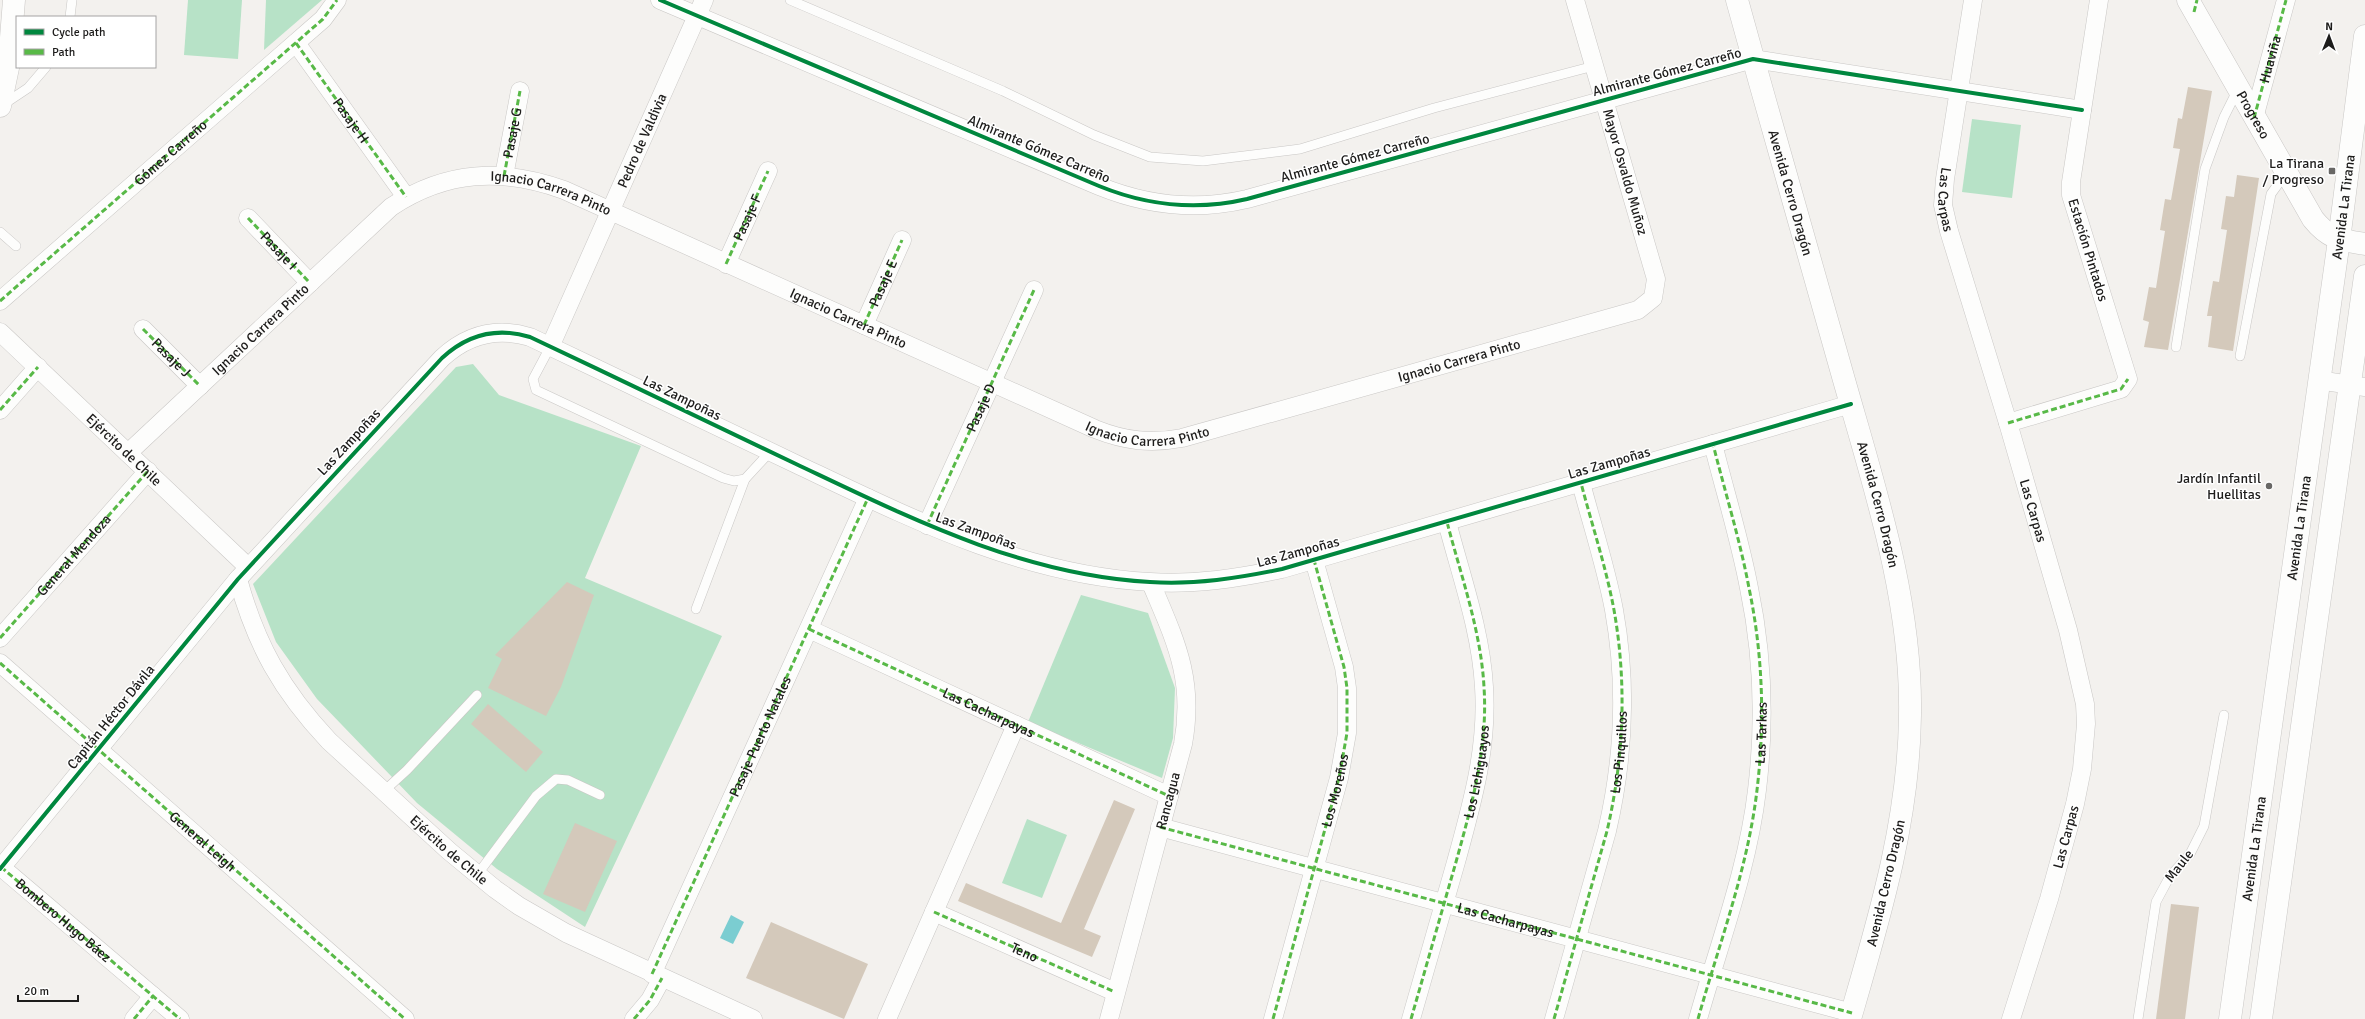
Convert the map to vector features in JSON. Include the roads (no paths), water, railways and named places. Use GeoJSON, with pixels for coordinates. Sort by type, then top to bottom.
{"type":"FeatureCollection","features":[{"type":"Feature","properties":{"kind":"main road"},"geometry":{"type":"LineString","coordinates":[[0,106],[9,63],[14,0]]}},
{"type":"Feature","properties":{"kind":"main road","name":"Avenida Cerro Dragón"},"geometry":{"type":"LineString","coordinates":[[1737,0],[1890,546],[1897,580],[1907,647],[1910,715],[1906,782],[1894,858],[1851,1016]]}},
{"type":"Feature","properties":{"kind":"main road","name":"Progreso"},"geometry":{"type":"LineString","coordinates":[[2193,4],[2254,118],[2319,226],[2339,240],[2365,244]]}},
{"type":"Feature","properties":{"kind":"main road","name":"Avenida La Tirana"},"geometry":{"type":"LineString","coordinates":[[2230,1019],[2318,380],[2339,240],[2365,36]]}},
{"type":"Feature","properties":{"kind":"main road"},"geometry":{"type":"LineString","coordinates":[[2261,1019],[2357,386],[2365,276]]}},
{"type":"Feature","properties":{"kind":"street","name":"Gómez Carreño"},"geometry":{"type":"LineString","coordinates":[[0,301],[296,42],[330,11],[337,0]]}},
{"type":"Feature","properties":{"kind":"street","name":"Almirante Gómez Carreño"},"geometry":{"type":"LineString","coordinates":[[660,0],[1113,192],[1165,205],[1206,206],[1247,199],[1754,59],[2082,110]]}},
{"type":"Feature","properties":{"kind":"street","name":"Pedro de Valdivia"},"geometry":{"type":"LineString","coordinates":[[550,347],[704,0]]}},
{"type":"Feature","properties":{"kind":"street","name":"Mayor Osvaldo Muñoz"},"geometry":{"type":"LineString","coordinates":[[1575,0],[1656,279],[1653,298]]}},
{"type":"Feature","properties":{"kind":"street","name":"Las Carpas"},"geometry":{"type":"LineString","coordinates":[[1973,0],[1958,91],[1946,173],[1943,205],[1949,231],[2008,423],[2076,660],[2083,691],[2086,724],[2082,769],[2065,845],[2012,1019]]}},
{"type":"Feature","properties":{"kind":"street","name":"Estación Pintados"},"geometry":{"type":"LineString","coordinates":[[2008,423],[2121,389],[2128,379],[2071,195],[2071,182],[2099,0]]}},
{"type":"Feature","properties":{"kind":"street","name":"Huaviña"},"geometry":{"type":"LineString","coordinates":[[2254,118],[2286,0]]}},
{"type":"Feature","properties":{"kind":"street","name":"Pasaje H"},"geometry":{"type":"LineString","coordinates":[[296,42],[406,197]]}},
{"type":"Feature","properties":{"kind":"street","name":"Pasaje G"},"geometry":{"type":"LineString","coordinates":[[504,176],[520,91]]}},
{"type":"Feature","properties":{"kind":"street","name":"Pasaje F"},"geometry":{"type":"LineString","coordinates":[[726,264],[768,171]]}},
{"type":"Feature","properties":{"kind":"street","name":"Ignacio Carrera Pinto"},"geometry":{"type":"LineString","coordinates":[[128,453],[391,207],[406,197],[426,188],[454,179],[470,176],[504,176],[544,183],[1111,435],[1128,440],[1163,441],[1182,438],[1638,310],[1653,298]]}},
{"type":"Feature","properties":{"kind":"street","name":"Pasaje I"},"geometry":{"type":"LineString","coordinates":[[248,218],[310,283]]}},
{"type":"Feature","properties":{"kind":"street","name":"Pasaje E"},"geometry":{"type":"LineString","coordinates":[[864,325],[902,240]]}},
{"type":"Feature","properties":{"kind":"street","name":"Pasaje D"},"geometry":{"type":"LineString","coordinates":[[927,525],[993,383],[1034,290]]}},
{"type":"Feature","properties":{"kind":"street","name":"Pasaje J"},"geometry":{"type":"LineString","coordinates":[[143,329],[200,386]]}},
{"type":"Feature","properties":{"kind":"street","name":"Ejército de Chile"},"geometry":{"type":"LineString","coordinates":[[0,332],[148,471],[243,573],[254,630],[272,668],[288,694],[329,741],[477,875],[542,920],[657,976],[753,1019]]}},
{"type":"Feature","properties":{"kind":"street","name":"Las Zampoñas"},"geometry":{"type":"LineString","coordinates":[[243,573],[453,347],[481,334],[506,332],[530,337],[868,498],[970,543],[1036,564],[1106,578],[1151,583],[1218,580],[1282,569],[1851,404]]}},
{"type":"Feature","properties":{"kind":"street"},"geometry":{"type":"LineString","coordinates":[[0,410],[38,367]]}},
{"type":"Feature","properties":{"kind":"street"},"geometry":{"type":"LineString","coordinates":[[2318,380],[2357,386]]}},
{"type":"Feature","properties":{"kind":"street","name":"Las Tarkas"},"geometry":{"type":"LineString","coordinates":[[1698,1019],[1752,824],[1757,792],[1762,724],[1759,655],[1750,589],[1713,444]]}},
{"type":"Feature","properties":{"kind":"street","name":"General Mendoza"},"geometry":{"type":"LineString","coordinates":[[0,638],[148,471]]}},
{"type":"Feature","properties":{"kind":"street","name":"Los Pinquillos"},"geometry":{"type":"LineString","coordinates":[[1554,1019],[1614,800],[1619,770],[1622,710],[1620,655],[1614,609],[1581,483]]}},
{"type":"Feature","properties":{"kind":"street","name":"Pasaje Puerto Natales"},"geometry":{"type":"LineString","coordinates":[[634,1019],[650,1000],[657,976],[808,629],[868,498]]}},
{"type":"Feature","properties":{"kind":"street","name":"Los Lichiguayos"},"geometry":{"type":"LineString","coordinates":[[1411,1019],[1476,788],[1481,764],[1485,712],[1483,673],[1477,633],[1447,522]]}},
{"type":"Feature","properties":{"kind":"street","name":"Los Moreños"},"geometry":{"type":"LineString","coordinates":[[1274,1019],[1344,755],[1348,710],[1347,688],[1340,646],[1314,560]]}},
{"type":"Feature","properties":{"kind":"street","name":"Capitán Héctor Dávila"},"geometry":{"type":"LineString","coordinates":[[1,868],[243,573]]}},
{"type":"Feature","properties":{"kind":"street","name":"Rancagua"},"geometry":{"type":"LineString","coordinates":[[1108,1019],[1186,728],[1187,690],[1179,652],[1151,583]]}},
{"type":"Feature","properties":{"kind":"street","name":"Las Cacharpayas"},"geometry":{"type":"LineString","coordinates":[[808,629],[1169,796]]}},
{"type":"Feature","properties":{"kind":"street","name":"General Leigh"},"geometry":{"type":"LineString","coordinates":[[0,663],[406,1019]]}},
{"type":"Feature","properties":{"kind":"street"},"geometry":{"type":"LineString","coordinates":[[887,1019],[1016,725]]}},
{"type":"Feature","properties":{"kind":"street","name":"Las Cacharpayas"},"geometry":{"type":"LineString","coordinates":[[1160,827],[1711,975],[1851,1016]]}},
{"type":"Feature","properties":{"kind":"street","name":"Bombero Hugo Báez"},"geometry":{"type":"LineString","coordinates":[[1,868],[180,1019]]}},
{"type":"Feature","properties":{"kind":"street","name":"Teno"},"geometry":{"type":"LineString","coordinates":[[934,912],[1115,992]]}},
{"type":"Feature","properties":{"kind":"street"},"geometry":{"type":"LineString","coordinates":[[134,1019],[153,996]]}},
{"type":"Feature","properties":{"kind":"lane"},"geometry":{"type":"LineString","coordinates":[[70,16],[72,0]]}},
{"type":"Feature","properties":{"kind":"lane"},"geometry":{"type":"LineString","coordinates":[[790,0],[1003,91],[1094,135],[1150,157],[1203,161],[1300,149],[1434,108],[1594,66]]}},
{"type":"Feature","properties":{"kind":"lane"},"geometry":{"type":"LineString","coordinates":[[0,106],[28,88],[45,68]]}},
{"type":"Feature","properties":{"kind":"lane"},"geometry":{"type":"LineString","coordinates":[[2176,346],[2205,168],[2224,117],[2238,89]]}},
{"type":"Feature","properties":{"kind":"lane"},"geometry":{"type":"LineString","coordinates":[[2240,356],[2271,194],[2286,173]]}},
{"type":"Feature","properties":{"kind":"lane"},"geometry":{"type":"LineString","coordinates":[[0,232],[16,246]]}},
{"type":"Feature","properties":{"kind":"lane"},"geometry":{"type":"LineString","coordinates":[[550,347],[533,379],[536,390],[723,478],[734,481],[745,479]]}},
{"type":"Feature","properties":{"kind":"lane"},"geometry":{"type":"LineString","coordinates":[[696,609],[745,479],[770,452]]}},
{"type":"Feature","properties":{"kind":"lane"},"geometry":{"type":"LineString","coordinates":[[384,791],[407,770],[477,695]]}},
{"type":"Feature","properties":{"kind":"lane","name":"Maule"},"geometry":{"type":"LineString","coordinates":[[2138,1019],[2156,902],[2170,876],[2190,854],[2204,826],[2224,714]]}},
{"type":"Feature","properties":{"kind":"lane"},"geometry":{"type":"LineString","coordinates":[[477,875],[536,796],[556,779],[568,780],[600,795]]}},
{"type":"Feature","properties":{"kind":"water"},"geometry":{"type":"Polygon","coordinates":[[[731,915],[744,922],[733,944],[720,938],[731,915]]]}},
{"type":"Feature","properties":{"kind":"place","name":"La Tirana / Progreso"},"geometry":{"type":"Point","coordinates":[2332,171]}},
{"type":"Feature","properties":{"kind":"place","name":"Jardín Infantil Huellitas"},"geometry":{"type":"Point","coordinates":[2269,486]}}]}
